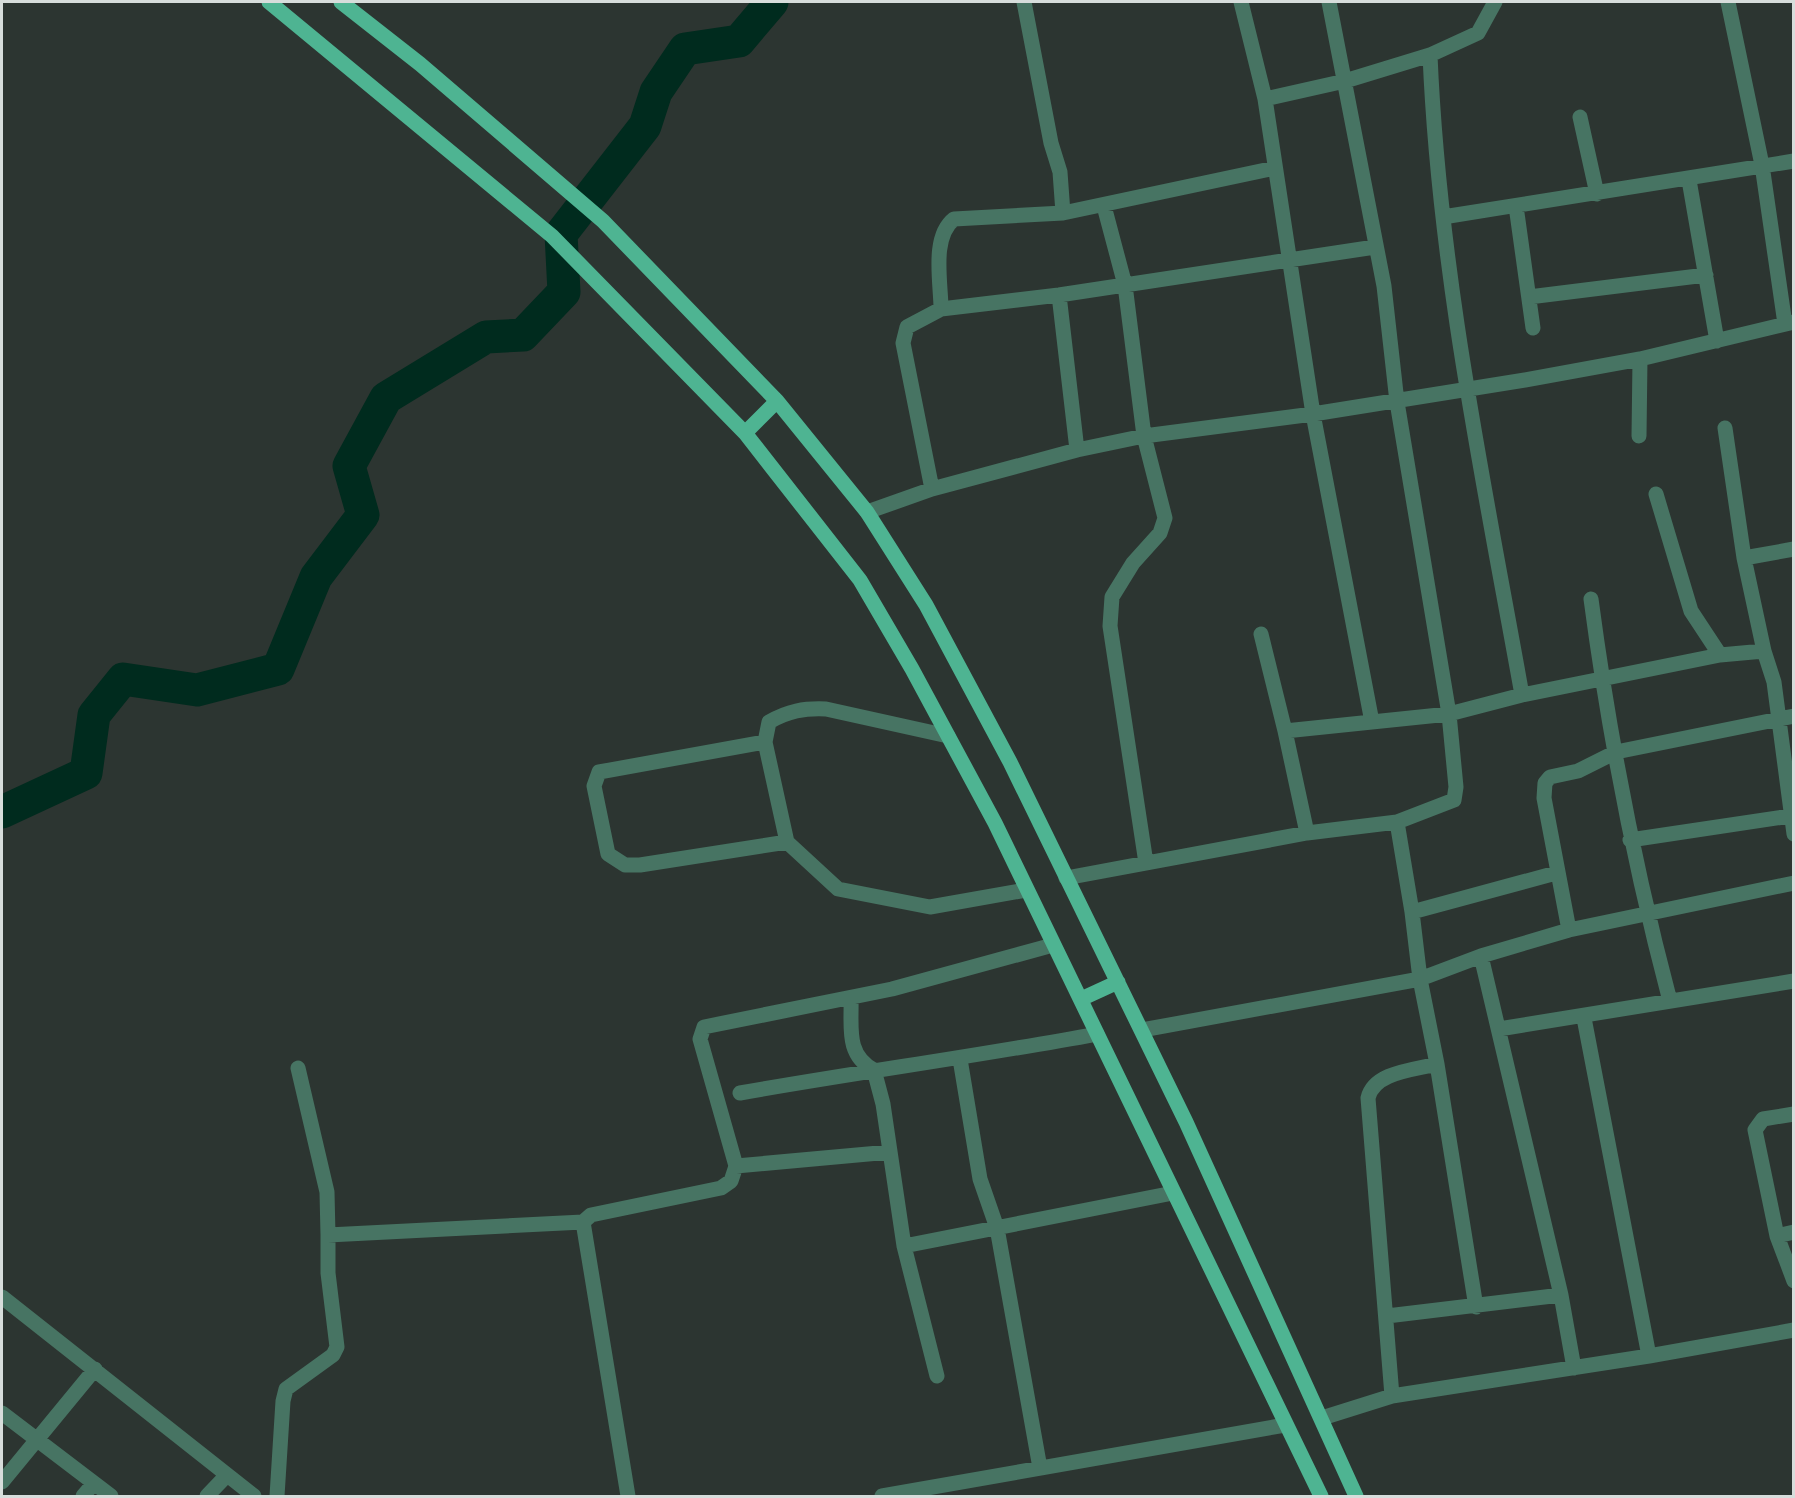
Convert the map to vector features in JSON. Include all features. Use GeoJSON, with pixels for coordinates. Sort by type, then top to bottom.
{"type":"FeatureCollection","features":[{"type":"Feature","properties":{"kind":"main road"},"geometry":{"type":"LineString","coordinates":[[269,2],[552,236],[745,433],[860,580],[948,736],[1081,999],[1321,1497]]}},
{"type":"Feature","properties":{"kind":"main road"},"geometry":{"type":"LineString","coordinates":[[341,2],[420,64],[603,221],[777,401],[867,512],[926,605],[1010,762],[1142,1030],[1322,1418],[1356,1497]]}},
{"type":"Feature","properties":{"kind":"main road"},"geometry":{"type":"LineString","coordinates":[[745,433],[777,401]]}},
{"type":"Feature","properties":{"kind":"main road"},"geometry":{"type":"LineString","coordinates":[[1081,999],[1118,982]]}},
{"type":"Feature","properties":{"kind":"street"},"geometry":{"type":"LineString","coordinates":[[1024,2],[1051,143],[1060,172],[1063,213]]}},
{"type":"Feature","properties":{"kind":"street"},"geometry":{"type":"LineString","coordinates":[[1241,2],[1265,99],[1313,414],[1372,722]]}},
{"type":"Feature","properties":{"kind":"street"},"geometry":{"type":"LineString","coordinates":[[1066,878],[1307,833],[1397,822],[1454,800],[1456,787],[1449,714],[1397,402],[1384,286],[1329,2]]}},
{"type":"Feature","properties":{"kind":"street"},"geometry":{"type":"LineString","coordinates":[[1265,99],[1345,81],[1430,55],[1478,33],[1495,2]]}},
{"type":"Feature","properties":{"kind":"street"},"geometry":{"type":"LineString","coordinates":[[867,512],[932,489],[1077,450],[1144,436],[1313,414],[1467,390],[1640,359],[1789,323],[1762,165],[1728,2]]}},
{"type":"Feature","properties":{"kind":"street"},"geometry":{"type":"LineString","coordinates":[[1430,55],[1443,217],[1467,390],[1522,695]]}},
{"type":"Feature","properties":{"kind":"street"},"geometry":{"type":"LineString","coordinates":[[1580,117],[1597,194]]}},
{"type":"Feature","properties":{"kind":"street"},"geometry":{"type":"LineString","coordinates":[[1443,217],[1689,180],[1794,161]]}},
{"type":"Feature","properties":{"kind":"street"},"geometry":{"type":"LineString","coordinates":[[941,309],[940,243],[946,225],[954,219],[1063,213],[1275,168]]}},
{"type":"Feature","properties":{"kind":"street"},"geometry":{"type":"LineString","coordinates":[[1689,180],[1717,340]]}},
{"type":"Feature","properties":{"kind":"street"},"geometry":{"type":"LineString","coordinates":[[1104,206],[1125,285],[1144,436],[1165,518],[1160,533],[1133,563],[1112,597],[1110,626],[1146,863]]}},
{"type":"Feature","properties":{"kind":"street"},"geometry":{"type":"LineString","coordinates":[[1516,206],[1533,328]]}},
{"type":"Feature","properties":{"kind":"street"},"geometry":{"type":"LineString","coordinates":[[932,489],[903,335],[907,327],[941,309],[1059,295],[1375,247]]}},
{"type":"Feature","properties":{"kind":"street"},"geometry":{"type":"LineString","coordinates":[[1529,297],[1706,275]]}},
{"type":"Feature","properties":{"kind":"street"},"geometry":{"type":"LineString","coordinates":[[1059,295],[1077,450]]}},
{"type":"Feature","properties":{"kind":"street"},"geometry":{"type":"LineString","coordinates":[[1639,436],[1640,359]]}},
{"type":"Feature","properties":{"kind":"street"},"geometry":{"type":"LineString","coordinates":[[1725,428],[1744,558],[1764,651],[1786,717],[1790,816],[1794,834]]}},
{"type":"Feature","properties":{"kind":"street"},"geometry":{"type":"LineString","coordinates":[[1656,494],[1691,611],[1720,655]]}},
{"type":"Feature","properties":{"kind":"street"},"geometry":{"type":"LineString","coordinates":[[1744,558],[1794,549]]}},
{"type":"Feature","properties":{"kind":"street"},"geometry":{"type":"LineString","coordinates":[[1591,599],[1601,679],[1616,752],[1630,840],[1670,1001]]}},
{"type":"Feature","properties":{"kind":"street"},"geometry":{"type":"LineString","coordinates":[[1261,634],[1307,833]]}},
{"type":"Feature","properties":{"kind":"street"},"geometry":{"type":"LineString","coordinates":[[1285,731],[1449,714],[1522,695],[1720,655],[1764,651]]}},
{"type":"Feature","properties":{"kind":"street"},"geometry":{"type":"LineString","coordinates":[[948,736],[826,709],[807,708],[784,713],[769,722],[765,742],[787,842],[838,889],[859,894],[886,897],[930,907],[1026,890]]}},
{"type":"Feature","properties":{"kind":"street"},"geometry":{"type":"LineString","coordinates":[[1569,930],[1556,873],[1544,798],[1545,783],[1550,777],[1578,771],[1616,752],[1786,717]]}},
{"type":"Feature","properties":{"kind":"street"},"geometry":{"type":"LineString","coordinates":[[765,742],[599,772],[594,786],[608,854],[625,865],[640,865],[787,842]]}},
{"type":"Feature","properties":{"kind":"street"},"geometry":{"type":"LineString","coordinates":[[1630,840],[1790,816]]}},
{"type":"Feature","properties":{"kind":"street"},"geometry":{"type":"LineString","coordinates":[[1397,822],[1420,979],[1437,1064],[1476,1307]]}},
{"type":"Feature","properties":{"kind":"street"},"geometry":{"type":"LineString","coordinates":[[1412,912],[1556,873]]}},
{"type":"Feature","properties":{"kind":"street"},"geometry":{"type":"LineString","coordinates":[[1142,1030],[1420,979],[1481,956],[1569,930],[1794,883]]}},
{"type":"Feature","properties":{"kind":"street"},"geometry":{"type":"LineString","coordinates":[[328,1235],[583,1222],[591,1215],[721,1188],[731,1181],[736,1166],[702,1047],[701,1032],[704,1027],[851,998],[1053,945]]}},
{"type":"Feature","properties":{"kind":"street"},"geometry":{"type":"LineString","coordinates":[[1481,956],[1561,1295],[1574,1368]]}},
{"type":"Feature","properties":{"kind":"street"},"geometry":{"type":"LineString","coordinates":[[1499,1029],[1584,1018],[1670,1001],[1794,981]]}},
{"type":"Feature","properties":{"kind":"street"},"geometry":{"type":"LineString","coordinates":[[851,998],[853,1046],[859,1062],[874,1070]]}},
{"type":"Feature","properties":{"kind":"street"},"geometry":{"type":"LineString","coordinates":[[1584,1018],[1649,1356]]}},
{"type":"Feature","properties":{"kind":"street"},"geometry":{"type":"LineString","coordinates":[[740,1093],[874,1070],[960,1059],[1097,1034]]}},
{"type":"Feature","properties":{"kind":"street"},"geometry":{"type":"LineString","coordinates":[[960,1059],[980,1179],[997,1228],[1040,1468]]}},
{"type":"Feature","properties":{"kind":"street"},"geometry":{"type":"LineString","coordinates":[[1392,1396],[1368,1098],[1371,1087],[1379,1080],[1437,1064]]}},
{"type":"Feature","properties":{"kind":"street"},"geometry":{"type":"LineString","coordinates":[[277,1497],[283,1401],[286,1389],[333,1355],[337,1347],[328,1273],[327,1192],[298,1068]]}},
{"type":"Feature","properties":{"kind":"street"},"geometry":{"type":"LineString","coordinates":[[874,1070],[890,1152],[904,1246],[937,1376]]}},
{"type":"Feature","properties":{"kind":"street"},"geometry":{"type":"LineString","coordinates":[[1794,1114],[1763,1119],[1755,1130],[1777,1236],[1794,1281]]}},
{"type":"Feature","properties":{"kind":"street"},"geometry":{"type":"LineString","coordinates":[[736,1166],[890,1152]]}},
{"type":"Feature","properties":{"kind":"street"},"geometry":{"type":"LineString","coordinates":[[904,1246],[1173,1193]]}},
{"type":"Feature","properties":{"kind":"street"},"geometry":{"type":"LineString","coordinates":[[583,1222],[628,1497]]}},
{"type":"Feature","properties":{"kind":"street"},"geometry":{"type":"LineString","coordinates":[[1777,1236],[1794,1232]]}},
{"type":"Feature","properties":{"kind":"street"},"geometry":{"type":"LineString","coordinates":[[1387,1316],[1561,1295]]}},
{"type":"Feature","properties":{"kind":"street"},"geometry":{"type":"LineString","coordinates":[[2,1297],[254,1497]]}},
{"type":"Feature","properties":{"kind":"street"},"geometry":{"type":"LineString","coordinates":[[1322,1418],[1392,1396],[1649,1356],[1794,1330]]}},
{"type":"Feature","properties":{"kind":"street"},"geometry":{"type":"LineString","coordinates":[[2,1482],[95,1369]]}},
{"type":"Feature","properties":{"kind":"street"},"geometry":{"type":"LineString","coordinates":[[2,1413],[111,1497]]}},
{"type":"Feature","properties":{"kind":"street"},"geometry":{"type":"LineString","coordinates":[[882,1497],[1285,1425]]}},
{"type":"Feature","properties":{"kind":"street"},"geometry":{"type":"LineString","coordinates":[[207,1497],[227,1475]]}},
{"type":"Feature","properties":{"kind":"street"},"geometry":{"type":"LineString","coordinates":[[83,1497],[94,1483]]}},
{"type":"Feature","properties":{"kind":"waterway"},"geometry":{"type":"LineString","coordinates":[[2,812],[86,773],[94,715],[123,679],[197,690],[278,669],[316,577],[363,515],[349,466],[386,398],[486,337],[523,335],[564,292],[561,234],[645,126],[656,92],[685,49],[739,41],[772,2]]}}]}
